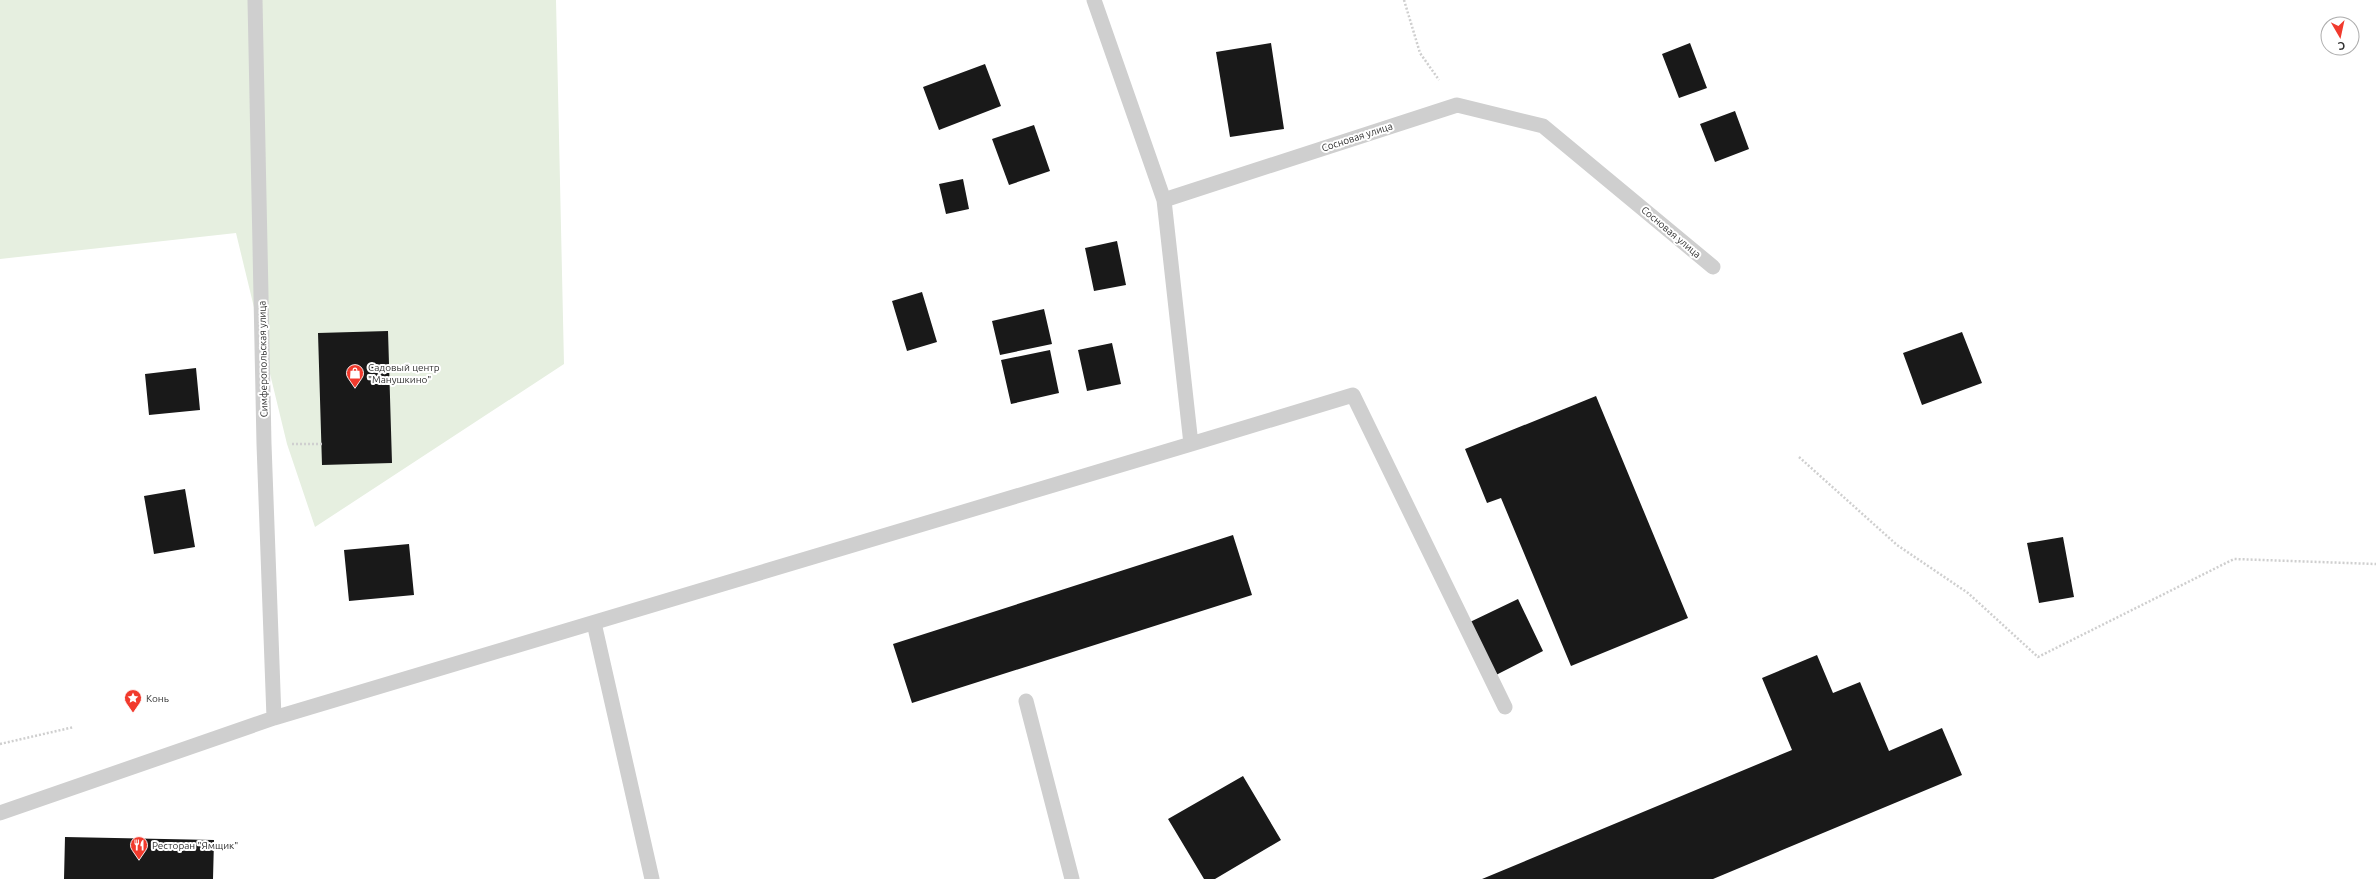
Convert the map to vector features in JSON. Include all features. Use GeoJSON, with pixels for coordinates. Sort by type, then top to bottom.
{"type":"FeatureCollection","features":[{"type":"Feature","properties":{"kind":"lane","name":"Симферопольская улица"},"geometry":{"type":"LineString","coordinates":[[256,0],[264,444],[274,718]]}},
{"type":"Feature","properties":{"kind":"lane"},"geometry":{"type":"LineString","coordinates":[[1094,0],[1164,200],[1191,444]]}},
{"type":"Feature","properties":{"kind":"lane","name":"Сосновая улица"},"geometry":{"type":"LineString","coordinates":[[1164,200],[1457,105],[1543,126],[1713,267]]}},
{"type":"Feature","properties":{"kind":"lane"},"geometry":{"type":"LineString","coordinates":[[0,813],[274,718],[1352,395],[1505,707]]}},
{"type":"Feature","properties":{"kind":"lane"},"geometry":{"type":"LineString","coordinates":[[594,623],[652,879]]}},
{"type":"Feature","properties":{"kind":"lane"},"geometry":{"type":"LineString","coordinates":[[1026,701],[1072,879]]}},
{"type":"Feature","properties":{"kind":"path"},"geometry":{"type":"LineString","coordinates":[[1404,0],[1420,53],[1457,105]]}},
{"type":"Feature","properties":{"kind":"path"},"geometry":{"type":"LineString","coordinates":[[1799,457],[1896,545],[1968,593],[2038,657],[2234,559],[2376,564]]}},
{"type":"Feature","properties":{"kind":"path"},"geometry":{"type":"LineString","coordinates":[[0,744],[74,727]]}},
{"type":"Feature","properties":{"kind":"green space"},"geometry":{"type":"Polygon","coordinates":[[[0,0],[556,0],[564,364],[315,527],[287,444],[236,233],[0,259],[0,0]]]}},
{"type":"Feature","properties":{"kind":"building"},"geometry":{"type":"Polygon","coordinates":[[[1271,43],[1284,129],[1230,137],[1216,52],[1271,43]]]}},
{"type":"Feature","properties":{"kind":"building"},"geometry":{"type":"Polygon","coordinates":[[[1690,43],[1707,88],[1679,98],[1662,54],[1690,43]]]}},
{"type":"Feature","properties":{"kind":"building"},"geometry":{"type":"Polygon","coordinates":[[[985,64],[1001,106],[939,130],[923,87],[985,64]]]}},
{"type":"Feature","properties":{"kind":"building"},"geometry":{"type":"Polygon","coordinates":[[[1735,111],[1749,149],[1715,162],[1700,124],[1735,111]]]}},
{"type":"Feature","properties":{"kind":"building"},"geometry":{"type":"Polygon","coordinates":[[[1034,125],[1050,171],[1009,185],[992,139],[1034,125]]]}},
{"type":"Feature","properties":{"kind":"building"},"geometry":{"type":"Polygon","coordinates":[[[963,179],[969,209],[946,214],[939,184],[963,179]]]}},
{"type":"Feature","properties":{"kind":"building"},"geometry":{"type":"Polygon","coordinates":[[[1117,241],[1126,285],[1094,291],[1085,248],[1117,241]]]}},
{"type":"Feature","properties":{"kind":"building"},"geometry":{"type":"Polygon","coordinates":[[[922,292],[937,342],[907,351],[892,301],[922,292]]]}},
{"type":"Feature","properties":{"kind":"building"},"geometry":{"type":"Polygon","coordinates":[[[1044,309],[1052,344],[1000,355],[992,321],[1044,309]]]}},
{"type":"Feature","properties":{"kind":"building","name":"Садовый центр \"Манушкино\""},"geometry":{"type":"Polygon","coordinates":[[[388,331],[392,463],[322,465],[318,333],[388,331]]]}},
{"type":"Feature","properties":{"kind":"building"},"geometry":{"type":"Polygon","coordinates":[[[1962,332],[1982,383],[1922,405],[1903,353],[1962,332]]]}},
{"type":"Feature","properties":{"kind":"building"},"geometry":{"type":"Polygon","coordinates":[[[1112,343],[1121,384],[1087,391],[1078,350],[1112,343]]]}},
{"type":"Feature","properties":{"kind":"building"},"geometry":{"type":"Polygon","coordinates":[[[1050,350],[1059,393],[1011,404],[1001,360],[1050,350]]]}},
{"type":"Feature","properties":{"kind":"building"},"geometry":{"type":"Polygon","coordinates":[[[196,368],[200,410],[149,415],[145,374],[196,368]]]}},
{"type":"Feature","properties":{"kind":"building"},"geometry":{"type":"Polygon","coordinates":[[[1596,396],[1688,618],[1571,666],[1501,498],[1487,503],[1465,449],[1596,396]]]}},
{"type":"Feature","properties":{"kind":"building"},"geometry":{"type":"Polygon","coordinates":[[[185,489],[195,547],[154,554],[144,496],[185,489]]]}},
{"type":"Feature","properties":{"kind":"building"},"geometry":{"type":"Polygon","coordinates":[[[1233,535],[1252,595],[912,703],[893,644],[1233,535]]]}},
{"type":"Feature","properties":{"kind":"building"},"geometry":{"type":"Polygon","coordinates":[[[2063,537],[2074,597],[2039,603],[2027,543],[2063,537]]]}},
{"type":"Feature","properties":{"kind":"building"},"geometry":{"type":"Polygon","coordinates":[[[409,544],[414,595],[349,601],[344,550],[409,544]]]}},
{"type":"Feature","properties":{"kind":"building"},"geometry":{"type":"Polygon","coordinates":[[[1518,599],[1543,651],[1496,675],[1470,622],[1518,599]]]}},
{"type":"Feature","properties":{"kind":"building"},"geometry":{"type":"Polygon","coordinates":[[[1817,655],[1833,693],[1860,682],[1889,751],[1942,728],[1962,775],[1713,879],[1482,879],[1792,750],[1762,678],[1817,655]]]}},
{"type":"Feature","properties":{"kind":"building"},"geometry":{"type":"Polygon","coordinates":[[[1243,776],[1281,840],[1215,879],[1204,879],[1168,819],[1243,776]]]}},
{"type":"Feature","properties":{"kind":"building","name":"Ресторан \"Ямщик\""},"geometry":{"type":"Polygon","coordinates":[[[65,837],[214,840],[213,879],[64,879],[65,837]]]}},
{"type":"Feature","properties":{"kind":"place","name":"Садовый центр \"Манушкино\""},"geometry":{"type":"Point","coordinates":[355,388]}},
{"type":"Feature","properties":{"kind":"place","name":"Конь"},"geometry":{"type":"Point","coordinates":[133,713]}},
{"type":"Feature","properties":{"kind":"place","name":"Ресторан \"Ямщик\""},"geometry":{"type":"Point","coordinates":[139,860]}}]}
